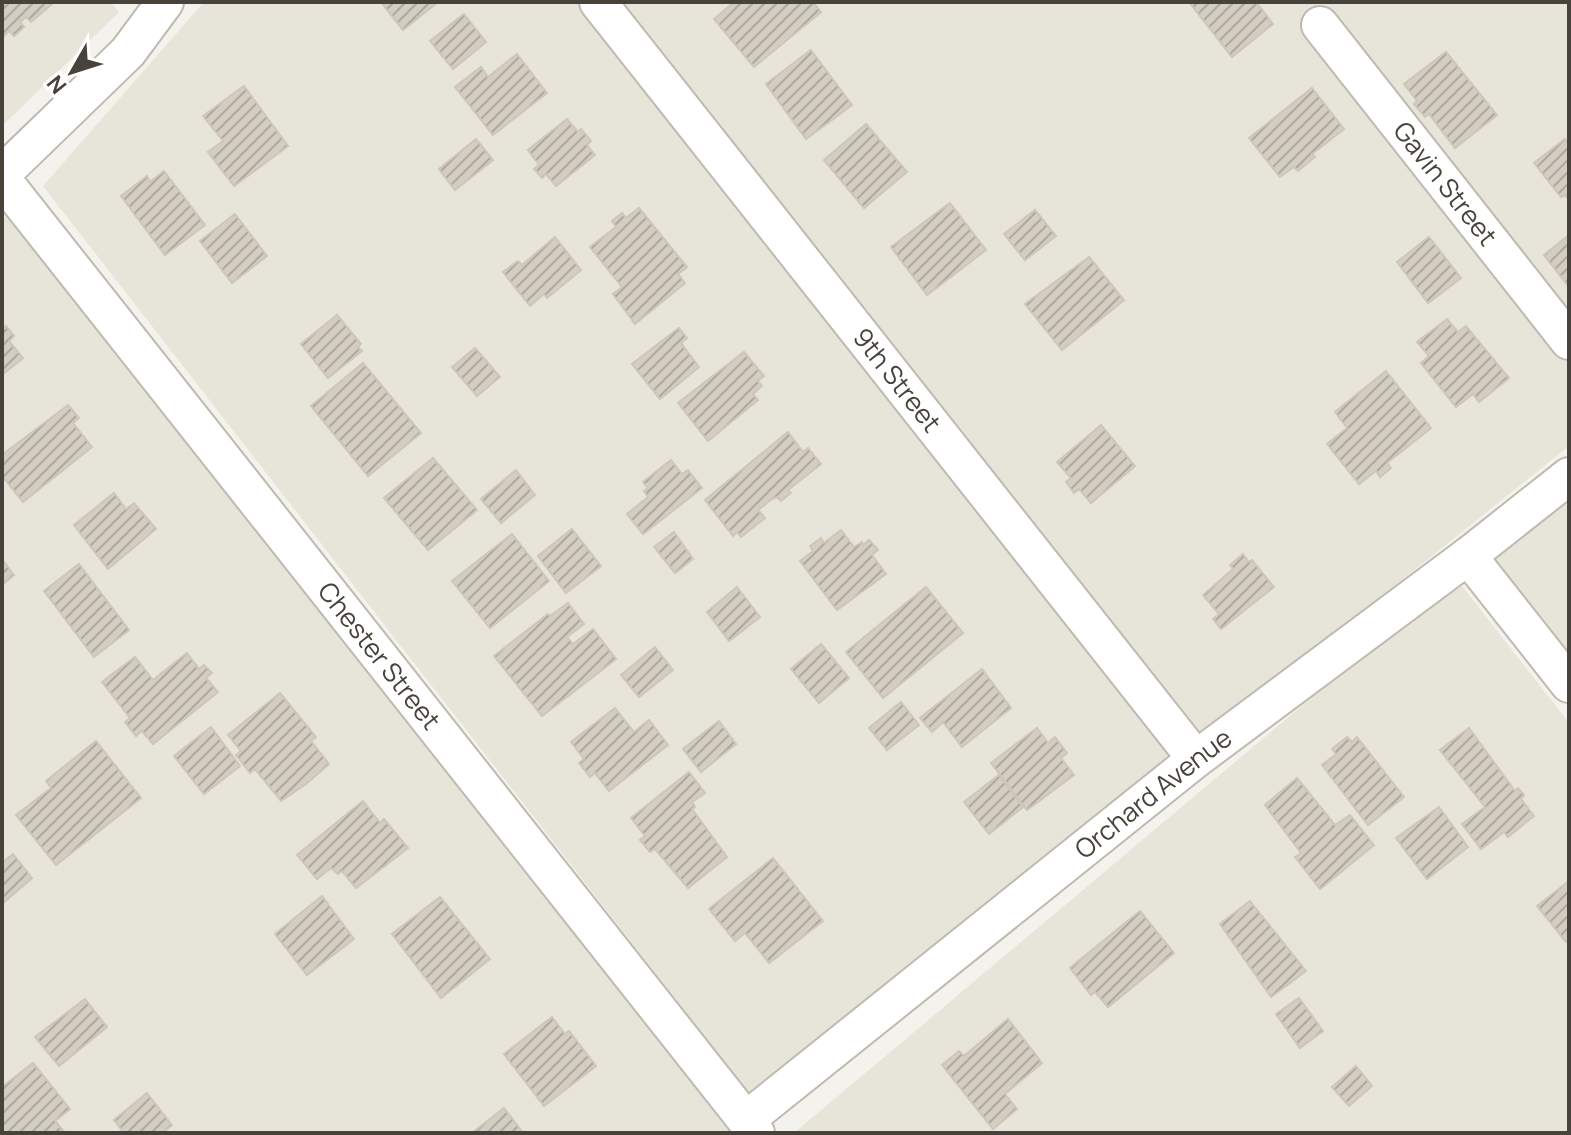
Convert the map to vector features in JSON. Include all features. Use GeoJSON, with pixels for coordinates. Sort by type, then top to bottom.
{"type":"FeatureCollection","features":[{"type":"Feature","properties":{"kind":"street"},"geometry":{"type":"LineString","coordinates":[[2,177],[128,52],[165,2]]}},
{"type":"Feature","properties":{"kind":"street","name":"9th Street"},"geometry":{"type":"LineString","coordinates":[[598,2],[1196,759]]}},
{"type":"Feature","properties":{"kind":"street","name":"Gavin Street"},"geometry":{"type":"LineString","coordinates":[[1320,25],[1569,341]]}},
{"type":"Feature","properties":{"kind":"street","name":"Chester Street"},"geometry":{"type":"LineString","coordinates":[[2,177],[751,1126]]}},
{"type":"Feature","properties":{"kind":"street","name":"Orchard Avenue"},"geometry":{"type":"LineString","coordinates":[[751,1126],[1196,759],[1468,556],[1569,476]]}},
{"type":"Feature","properties":{"kind":"street"},"geometry":{"type":"LineString","coordinates":[[1468,556],[1569,684]]}},
{"type":"Feature","properties":{"kind":"shaded area"},"geometry":{"type":"Polygon","coordinates":[[[2,2],[111,2],[119,12],[2,126],[2,2]]]}},
{"type":"Feature","properties":{"kind":"shaded area"},"geometry":{"type":"Polygon","coordinates":[[[204,2],[1569,2],[1569,446],[754,1100],[43,186],[204,2]]]}},
{"type":"Feature","properties":{"kind":"shaded area"},"geometry":{"type":"Polygon","coordinates":[[[8,214],[731,1133],[2,1133],[2,220],[8,214]]]}},
{"type":"Feature","properties":{"kind":"shaded area"},"geometry":{"type":"Polygon","coordinates":[[[1569,500],[1569,659],[1492,561],[1569,500]]]}},
{"type":"Feature","properties":{"kind":"shaded area"},"geometry":{"type":"Polygon","coordinates":[[[1455,577],[1569,723],[1569,1133],[794,1133],[1455,577]]]}},
{"type":"Feature","properties":{"kind":"building"},"geometry":{"type":"Polygon","coordinates":[[[2,2],[52,4],[31,22],[26,17],[20,22],[24,27],[14,36],[9,31],[2,38],[2,2]]]}},
{"type":"Feature","properties":{"kind":"building"},"geometry":{"type":"Polygon","coordinates":[[[381,2],[438,2],[403,30],[381,2]]]}},
{"type":"Feature","properties":{"kind":"building"},"geometry":{"type":"Polygon","coordinates":[[[734,2],[813,2],[821,12],[754,67],[714,19],[734,2]]]}},
{"type":"Feature","properties":{"kind":"building"},"geometry":{"type":"Polygon","coordinates":[[[1189,2],[1256,2],[1273,24],[1232,57],[1189,2]]]}},
{"type":"Feature","properties":{"kind":"building"},"geometry":{"type":"Polygon","coordinates":[[[464,14],[486,42],[453,69],[430,41],[464,14]]]}},
{"type":"Feature","properties":{"kind":"building"},"geometry":{"type":"Polygon","coordinates":[[[811,50],[852,105],[806,139],[766,84],[811,50]]]}},
{"type":"Feature","properties":{"kind":"building"},"geometry":{"type":"Polygon","coordinates":[[[1446,52],[1497,115],[1455,148],[1429,114],[1425,117],[1414,104],[1417,101],[1404,84],[1446,52]]]}},
{"type":"Feature","properties":{"kind":"building"},"geometry":{"type":"Polygon","coordinates":[[[517,54],[547,93],[493,135],[455,87],[481,67],[488,77],[517,54]]]}},
{"type":"Feature","properties":{"kind":"building"},"geometry":{"type":"Polygon","coordinates":[[[244,86],[288,146],[234,186],[208,152],[223,141],[203,116],[244,86]]]}},
{"type":"Feature","properties":{"kind":"building"},"geometry":{"type":"Polygon","coordinates":[[[1312,88],[1344,129],[1312,154],[1315,157],[1298,171],[1294,167],[1280,177],[1249,138],[1312,88]]]}},
{"type":"Feature","properties":{"kind":"building"},"geometry":{"type":"Polygon","coordinates":[[[567,119],[591,141],[587,145],[595,155],[556,186],[546,174],[542,178],[534,169],[539,165],[528,150],[567,119]]]}},
{"type":"Feature","properties":{"kind":"building"},"geometry":{"type":"Polygon","coordinates":[[[866,124],[907,172],[864,208],[824,160],[866,124]]]}},
{"type":"Feature","properties":{"kind":"building"},"geometry":{"type":"Polygon","coordinates":[[[476,139],[493,160],[455,190],[439,169],[476,139]]]}},
{"type":"Feature","properties":{"kind":"building"},"geometry":{"type":"Polygon","coordinates":[[[1565,139],[1569,144],[1569,200],[1565,195],[1561,197],[1534,163],[1565,139]]]}},
{"type":"Feature","properties":{"kind":"building"},"geometry":{"type":"Polygon","coordinates":[[[164,171],[205,225],[165,255],[121,196],[147,176],[150,182],[164,171]]]}},
{"type":"Feature","properties":{"kind":"building"},"geometry":{"type":"Polygon","coordinates":[[[950,203],[986,250],[927,295],[891,247],[950,203]]]}},
{"type":"Feature","properties":{"kind":"building"},"geometry":{"type":"Polygon","coordinates":[[[639,208],[687,267],[678,274],[685,283],[635,324],[613,294],[622,287],[590,247],[616,227],[612,221],[622,213],[626,218],[639,208]]]}},
{"type":"Feature","properties":{"kind":"building"},"geometry":{"type":"Polygon","coordinates":[[[1035,210],[1056,236],[1025,260],[1004,234],[1035,210]]]}},
{"type":"Feature","properties":{"kind":"building"},"geometry":{"type":"Polygon","coordinates":[[[235,214],[267,256],[232,283],[200,241],[235,214]]]}},
{"type":"Feature","properties":{"kind":"building"},"geometry":{"type":"Polygon","coordinates":[[[1569,235],[1569,287],[1544,255],[1569,235]]]}},
{"type":"Feature","properties":{"kind":"building"},"geometry":{"type":"Polygon","coordinates":[[[555,237],[581,270],[547,298],[544,294],[530,306],[503,272],[518,261],[522,265],[555,237]]]}},
{"type":"Feature","properties":{"kind":"building"},"geometry":{"type":"Polygon","coordinates":[[[1429,237],[1461,278],[1428,303],[1397,262],[1429,237]]]}},
{"type":"Feature","properties":{"kind":"building"},"geometry":{"type":"Polygon","coordinates":[[[1089,257],[1124,300],[1062,350],[1025,304],[1089,257]]]}},
{"type":"Feature","properties":{"kind":"building"},"geometry":{"type":"Polygon","coordinates":[[[337,315],[361,344],[358,347],[362,351],[328,378],[301,344],[337,315]]]}},
{"type":"Feature","properties":{"kind":"building"},"geometry":{"type":"Polygon","coordinates":[[[1447,319],[1458,332],[1466,326],[1509,378],[1479,402],[1473,394],[1456,407],[1421,363],[1429,356],[1417,342],[1447,319]]]}},
{"type":"Feature","properties":{"kind":"building"},"geometry":{"type":"Polygon","coordinates":[[[6,326],[14,336],[9,341],[23,358],[2,375],[2,329],[6,326]]]}},
{"type":"Feature","properties":{"kind":"building"},"geometry":{"type":"Polygon","coordinates":[[[679,328],[687,338],[681,343],[699,367],[660,399],[632,364],[679,328]]]}},
{"type":"Feature","properties":{"kind":"building"},"geometry":{"type":"Polygon","coordinates":[[[475,348],[500,377],[477,396],[452,367],[475,348]]]}},
{"type":"Feature","properties":{"kind":"building"},"geometry":{"type":"Polygon","coordinates":[[[744,352],[764,376],[758,381],[762,386],[753,394],[758,400],[708,441],[678,403],[744,352]]]}},
{"type":"Feature","properties":{"kind":"building"},"geometry":{"type":"Polygon","coordinates":[[[363,363],[421,433],[368,476],[311,406],[363,363]]]}},
{"type":"Feature","properties":{"kind":"building"},"geometry":{"type":"Polygon","coordinates":[[[1386,371],[1431,428],[1387,463],[1391,468],[1380,477],[1376,471],[1359,484],[1327,444],[1347,428],[1335,412],[1386,371]]]}},
{"type":"Feature","properties":{"kind":"building"},"geometry":{"type":"Polygon","coordinates":[[[68,405],[79,418],[73,423],[92,447],[23,502],[2,476],[2,455],[68,405]]]}},
{"type":"Feature","properties":{"kind":"building"},"geometry":{"type":"Polygon","coordinates":[[[1101,425],[1135,466],[1091,503],[1079,489],[1074,493],[1066,482],[1071,478],[1057,462],[1101,425]]]}},
{"type":"Feature","properties":{"kind":"building"},"geometry":{"type":"Polygon","coordinates":[[[788,432],[803,452],[808,448],[821,464],[788,490],[791,493],[781,501],[777,497],[758,510],[765,518],[741,537],[737,532],[733,536],[705,500],[788,432]]]}},
{"type":"Feature","properties":{"kind":"building"},"geometry":{"type":"Polygon","coordinates":[[[433,458],[477,510],[428,550],[384,498],[433,458]]]}},
{"type":"Feature","properties":{"kind":"building"},"geometry":{"type":"Polygon","coordinates":[[[671,460],[682,474],[688,470],[702,488],[643,534],[627,514],[648,497],[644,491],[648,488],[643,482],[671,460]]]}},
{"type":"Feature","properties":{"kind":"building"},"geometry":{"type":"Polygon","coordinates":[[[516,470],[535,495],[501,523],[481,499],[516,470]]]}},
{"type":"Feature","properties":{"kind":"building"},"geometry":{"type":"Polygon","coordinates":[[[114,493],[126,509],[134,503],[156,529],[108,569],[74,525],[114,493]]]}},
{"type":"Feature","properties":{"kind":"building"},"geometry":{"type":"Polygon","coordinates":[[[572,529],[601,566],[566,593],[538,556],[572,529]]]}},
{"type":"Feature","properties":{"kind":"building"},"geometry":{"type":"Polygon","coordinates":[[[841,530],[854,547],[869,540],[878,550],[872,555],[886,574],[837,610],[800,561],[813,551],[810,546],[821,538],[824,543],[841,530]]]}},
{"type":"Feature","properties":{"kind":"building"},"geometry":{"type":"Polygon","coordinates":[[[674,532],[693,559],[675,573],[654,547],[674,532]]]}},
{"type":"Feature","properties":{"kind":"building"},"geometry":{"type":"Polygon","coordinates":[[[512,534],[549,581],[490,628],[452,581],[512,534]]]}},
{"type":"Feature","properties":{"kind":"building"},"geometry":{"type":"Polygon","coordinates":[[[1243,554],[1249,562],[1252,560],[1274,587],[1221,629],[1213,619],[1219,614],[1203,595],[1233,569],[1230,565],[1243,554]]]}},
{"type":"Feature","properties":{"kind":"building"},"geometry":{"type":"Polygon","coordinates":[[[2,559],[14,575],[2,585],[2,559]]]}},
{"type":"Feature","properties":{"kind":"building"},"geometry":{"type":"Polygon","coordinates":[[[79,564],[129,630],[94,657],[44,591],[79,564]]]}},
{"type":"Feature","properties":{"kind":"building"},"geometry":{"type":"Polygon","coordinates":[[[737,587],[760,617],[729,641],[707,612],[737,587]]]}},
{"type":"Feature","properties":{"kind":"building"},"geometry":{"type":"Polygon","coordinates":[[[926,587],[963,633],[883,698],[846,652],[926,587]]]}},
{"type":"Feature","properties":{"kind":"building"},"geometry":{"type":"Polygon","coordinates":[[[568,603],[584,624],[567,637],[573,644],[593,629],[616,659],[542,716],[494,656],[548,614],[550,616],[568,603]]]}},
{"type":"Feature","properties":{"kind":"building"},"geometry":{"type":"Polygon","coordinates":[[[821,644],[849,678],[819,703],[791,669],[821,644]]]}},
{"type":"Feature","properties":{"kind":"building"},"geometry":{"type":"Polygon","coordinates":[[[655,647],[673,670],[639,697],[621,675],[655,647]]]}},
{"type":"Feature","properties":{"kind":"building"},"geometry":{"type":"Polygon","coordinates":[[[187,653],[199,669],[204,665],[212,673],[206,678],[218,692],[153,744],[142,731],[136,736],[125,722],[130,718],[102,682],[135,657],[153,680],[187,653]]]}},
{"type":"Feature","properties":{"kind":"building"},"geometry":{"type":"Polygon","coordinates":[[[982,669],[1011,708],[962,747],[943,722],[932,732],[920,718],[982,669]]]}},
{"type":"Feature","properties":{"kind":"building"},"geometry":{"type":"Polygon","coordinates":[[[280,693],[316,737],[311,741],[329,764],[281,801],[255,769],[250,773],[236,755],[241,751],[228,735],[280,693]]]}},
{"type":"Feature","properties":{"kind":"building"},"geometry":{"type":"Polygon","coordinates":[[[901,702],[919,725],[887,750],[869,728],[901,702]]]}},
{"type":"Feature","properties":{"kind":"building"},"geometry":{"type":"Polygon","coordinates":[[[615,708],[634,732],[649,720],[668,745],[609,791],[595,773],[590,777],[579,763],[584,759],[571,742],[615,708]]]}},
{"type":"Feature","properties":{"kind":"building"},"geometry":{"type":"Polygon","coordinates":[[[719,721],[736,744],[701,772],[683,749],[719,721]]]}},
{"type":"Feature","properties":{"kind":"building"},"geometry":{"type":"Polygon","coordinates":[[[211,727],[240,766],[204,794],[174,756],[211,727]]]}},
{"type":"Feature","properties":{"kind":"building"},"geometry":{"type":"Polygon","coordinates":[[[1037,728],[1048,743],[1055,737],[1067,753],[1061,758],[1074,775],[1027,810],[991,763],[1037,728]]]}},
{"type":"Feature","properties":{"kind":"building"},"geometry":{"type":"Polygon","coordinates":[[[1469,728],[1515,791],[1518,788],[1524,795],[1521,799],[1534,816],[1508,837],[1504,832],[1481,849],[1462,824],[1485,807],[1440,750],[1469,728]]]}},
{"type":"Feature","properties":{"kind":"building"},"geometry":{"type":"Polygon","coordinates":[[[1347,737],[1352,742],[1357,737],[1404,797],[1368,825],[1322,765],[1336,754],[1332,749],[1347,737]]]}},
{"type":"Feature","properties":{"kind":"building"},"geometry":{"type":"Polygon","coordinates":[[[96,741],[141,798],[56,865],[16,815],[51,788],[46,781],[96,741]]]}},
{"type":"Feature","properties":{"kind":"building"},"geometry":{"type":"Polygon","coordinates":[[[689,772],[705,793],[692,802],[695,807],[692,809],[727,857],[688,888],[655,849],[650,852],[640,840],[645,836],[631,818],[689,772]]]}},
{"type":"Feature","properties":{"kind":"building"},"geometry":{"type":"Polygon","coordinates":[[[999,775],[1023,807],[989,834],[964,802],[999,775]]]}},
{"type":"Feature","properties":{"kind":"building"},"geometry":{"type":"Polygon","coordinates":[[[1297,778],[1335,825],[1350,815],[1374,845],[1320,889],[1295,857],[1301,853],[1265,805],[1297,778]]]}},
{"type":"Feature","properties":{"kind":"building"},"geometry":{"type":"Polygon","coordinates":[[[363,801],[380,823],[384,819],[408,848],[356,888],[342,871],[338,874],[331,868],[317,879],[297,855],[363,801]]]}},
{"type":"Feature","properties":{"kind":"building"},"geometry":{"type":"Polygon","coordinates":[[[1439,807],[1468,847],[1427,879],[1396,838],[1439,807]]]}},
{"type":"Feature","properties":{"kind":"building"},"geometry":{"type":"Polygon","coordinates":[[[13,854],[32,878],[2,904],[2,863],[13,854]]]}},
{"type":"Feature","properties":{"kind":"building"},"geometry":{"type":"Polygon","coordinates":[[[773,858],[823,921],[769,963],[745,933],[735,941],[709,909],[773,858]]]}},
{"type":"Feature","properties":{"kind":"building"},"geometry":{"type":"Polygon","coordinates":[[[1569,881],[1569,940],[1566,942],[1537,906],[1569,881]]]}},
{"type":"Feature","properties":{"kind":"building"},"geometry":{"type":"Polygon","coordinates":[[[322,896],[354,939],[307,975],[275,934],[322,896]]]}},
{"type":"Feature","properties":{"kind":"building"},"geometry":{"type":"Polygon","coordinates":[[[440,897],[490,959],[441,998],[392,934],[440,897]]]}},
{"type":"Feature","properties":{"kind":"building"},"geometry":{"type":"Polygon","coordinates":[[[1250,901],[1306,971],[1271,997],[1220,924],[1250,901]]]}},
{"type":"Feature","properties":{"kind":"building"},"geometry":{"type":"Polygon","coordinates":[[[1140,911],[1174,953],[1108,1007],[1095,992],[1091,995],[1070,968],[1140,911]]]}},
{"type":"Feature","properties":{"kind":"building"},"geometry":{"type":"Polygon","coordinates":[[[1299,998],[1323,1031],[1300,1048],[1276,1014],[1299,998]]]}},
{"type":"Feature","properties":{"kind":"building"},"geometry":{"type":"Polygon","coordinates":[[[85,999],[107,1027],[59,1066],[35,1037],[85,999]]]}},
{"type":"Feature","properties":{"kind":"building"},"geometry":{"type":"Polygon","coordinates":[[[552,1017],[565,1034],[569,1031],[596,1066],[544,1106],[504,1054],[552,1017]]]}},
{"type":"Feature","properties":{"kind":"building"},"geometry":{"type":"Polygon","coordinates":[[[1008,1019],[1042,1063],[1005,1094],[1017,1109],[993,1129],[942,1065],[959,1051],[964,1056],[1008,1019]]]}},
{"type":"Feature","properties":{"kind":"building"},"geometry":{"type":"Polygon","coordinates":[[[33,1063],[70,1109],[55,1121],[65,1133],[2,1133],[2,1087],[33,1063]]]}},
{"type":"Feature","properties":{"kind":"building"},"geometry":{"type":"Polygon","coordinates":[[[1356,1066],[1372,1086],[1349,1106],[1332,1087],[1356,1066]]]}},
{"type":"Feature","properties":{"kind":"building"},"geometry":{"type":"Polygon","coordinates":[[[147,1093],[172,1125],[162,1133],[124,1133],[114,1120],[147,1093]]]}},
{"type":"Feature","properties":{"kind":"building"},"geometry":{"type":"Polygon","coordinates":[[[504,1108],[523,1133],[472,1133],[504,1108]]]}}]}
